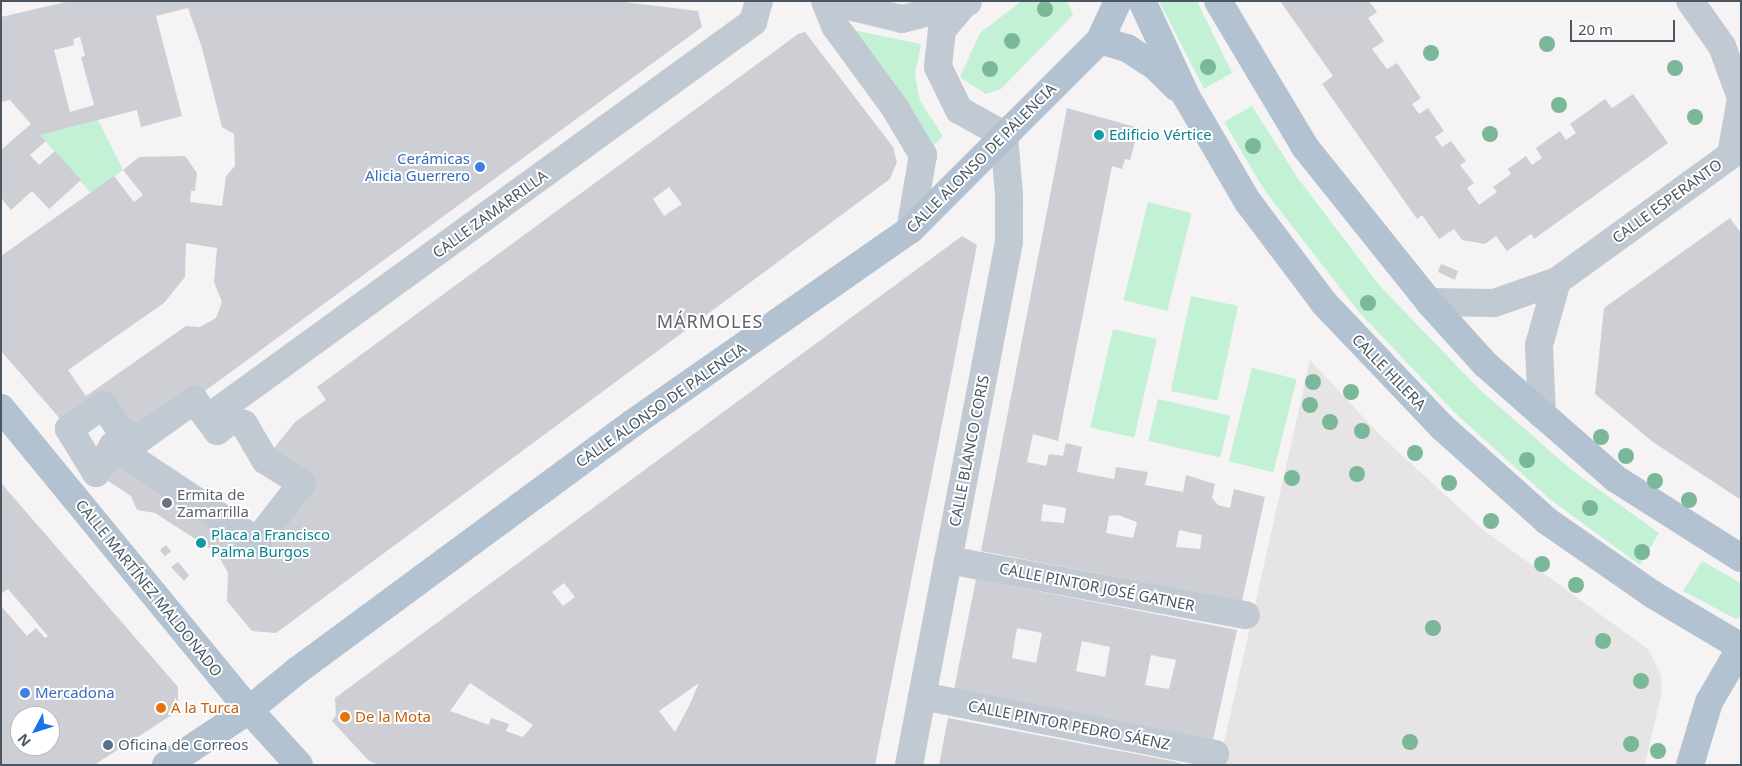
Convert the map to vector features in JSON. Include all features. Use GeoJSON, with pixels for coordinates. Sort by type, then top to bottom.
{"type":"FeatureCollection","features":[{"type":"Feature","properties":{"kind":"main road","name":"CALLE ALONSO DE PALENCIA"},"geometry":{"type":"LineString","coordinates":[[166,765],[249,710],[298,670],[633,423],[910,230],[1100,40],[1118,1]]}},
{"type":"Feature","properties":{"kind":"main road","name":"CALLE HILERA"},"geometry":{"type":"LineString","coordinates":[[1142,1],[1186,96],[1248,202],[1324,303],[1442,427],[1547,521],[1652,594],[1741,647]]}},
{"type":"Feature","properties":{"kind":"main road"},"geometry":{"type":"LineString","coordinates":[[1218,1],[1305,147],[1429,302],[1484,364],[1616,479],[1741,558]]}},
{"type":"Feature","properties":{"kind":"main road"},"geometry":{"type":"LineString","coordinates":[[1100,40],[1127,48],[1155,66],[1186,96]]}},
{"type":"Feature","properties":{"kind":"main road","name":"CALLE MARTÍNEZ MALDONADO"},"geometry":{"type":"LineString","coordinates":[[1,408],[249,710],[299,765]]}},
{"type":"Feature","properties":{"kind":"main road"},"geometry":{"type":"LineString","coordinates":[[1690,765],[1709,702],[1741,647]]}},
{"type":"Feature","properties":{"kind":"street","name":"CALLE ZAMARRILLA"},"geometry":{"type":"LineString","coordinates":[[208,418],[753,22],[759,1]]}},
{"type":"Feature","properties":{"kind":"street"},"geometry":{"type":"LineString","coordinates":[[826,1],[902,19],[966,3]]}},
{"type":"Feature","properties":{"kind":"street"},"geometry":{"type":"LineString","coordinates":[[826,1],[835,26],[894,108],[923,155],[910,230]]}},
{"type":"Feature","properties":{"kind":"street","name":"CALLE ESPERANTO"},"geometry":{"type":"LineString","coordinates":[[1429,302],[1494,303],[1557,281],[1731,154],[1741,98],[1722,46],[1690,1]]}},
{"type":"Feature","properties":{"kind":"street"},"geometry":{"type":"LineString","coordinates":[[966,3],[942,30],[938,67],[959,110],[1004,135]]}},
{"type":"Feature","properties":{"kind":"street","name":"CALLE BLANCO CORIS"},"geometry":{"type":"LineString","coordinates":[[909,765],[1009,242],[1004,135]]}},
{"type":"Feature","properties":{"kind":"street"},"geometry":{"type":"LineString","coordinates":[[1542,415],[1540,345],[1557,281]]}},
{"type":"Feature","properties":{"kind":"street"},"geometry":{"type":"LineString","coordinates":[[194,400],[208,418],[218,431],[230,422],[244,424],[266,460],[302,483],[257,541],[113,446],[96,473],[69,430],[103,405],[120,429],[138,440],[194,400]]}},
{"type":"Feature","properties":{"kind":"street","name":"CALLE PINTOR JOSÉ GATNER"},"geometry":{"type":"LineString","coordinates":[[948,560],[1246,615]]}},
{"type":"Feature","properties":{"kind":"street","name":"CALLE PINTOR PEDRO SÁENZ"},"geometry":{"type":"LineString","coordinates":[[922,696],[1215,754]]}},
{"type":"Feature","properties":{"kind":"shaded area"},"geometry":{"type":"Polygon","coordinates":[[[1310,360],[1378,433],[1482,529],[1648,649],[1661,675],[1662,691],[1645,765],[1219,765],[1310,360]]]}},
{"type":"Feature","properties":{"kind":"green space"},"geometry":{"type":"Polygon","coordinates":[[[1022,1],[1067,1],[1073,15],[1001,89],[986,94],[960,77],[980,33],[1022,1]]]}},
{"type":"Feature","properties":{"kind":"green space"},"geometry":{"type":"Polygon","coordinates":[[[1159,1],[1197,1],[1232,73],[1204,89],[1159,1]]]}},
{"type":"Feature","properties":{"kind":"green space"},"geometry":{"type":"Polygon","coordinates":[[[853,30],[921,44],[915,74],[920,101],[943,136],[933,146],[853,30]]]}},
{"type":"Feature","properties":{"kind":"green space"},"geometry":{"type":"Polygon","coordinates":[[[1252,106],[1297,177],[1379,285],[1478,388],[1574,472],[1659,533],[1640,565],[1551,500],[1454,412],[1358,311],[1265,191],[1224,122],[1252,106]]]}},
{"type":"Feature","properties":{"kind":"green space"},"geometry":{"type":"Polygon","coordinates":[[[98,120],[123,170],[91,193],[40,135],[98,120]]]}},
{"type":"Feature","properties":{"kind":"green space"},"geometry":{"type":"Polygon","coordinates":[[[1148,202],[1192,213],[1167,311],[1124,300],[1148,202]]]}},
{"type":"Feature","properties":{"kind":"green space"},"geometry":{"type":"Polygon","coordinates":[[[1191,296],[1238,306],[1218,401],[1171,391],[1191,296]]]}},
{"type":"Feature","properties":{"kind":"green space"},"geometry":{"type":"Polygon","coordinates":[[[1113,329],[1157,339],[1134,438],[1090,427],[1113,329]]]}},
{"type":"Feature","properties":{"kind":"green space"},"geometry":{"type":"Polygon","coordinates":[[[1252,368],[1297,379],[1273,472],[1229,461],[1252,368]]]}},
{"type":"Feature","properties":{"kind":"green space"},"geometry":{"type":"Polygon","coordinates":[[[1158,399],[1230,416],[1220,458],[1148,441],[1158,399]]]}},
{"type":"Feature","properties":{"kind":"green space"},"geometry":{"type":"Polygon","coordinates":[[[1702,561],[1741,583],[1741,616],[1736,619],[1683,591],[1702,561]]]}},
{"type":"Feature","properties":{"kind":"building"},"geometry":{"type":"Polygon","coordinates":[[[70,1],[616,1],[698,11],[702,27],[138,440],[103,405],[69,429],[1,351],[1,256],[114,176],[134,202],[143,195],[123,170],[139,157],[185,156],[197,173],[195,191],[191,191],[190,202],[222,206],[226,176],[235,166],[234,134],[222,127],[202,48],[188,8],[156,16],[182,116],[141,127],[137,110],[40,135],[46,141],[30,155],[39,165],[55,151],[81,180],[49,209],[32,191],[11,210],[1,198],[1,150],[31,124],[10,100],[1,102],[1,17],[70,1]],[[80,37],[73,39],[74,45],[54,50],[70,112],[94,105],[81,57],[85,56],[80,37]],[[186,243],[185,277],[164,303],[68,370],[86,396],[186,326],[200,327],[216,318],[222,302],[214,282],[217,248],[186,243]]]}},
{"type":"Feature","properties":{"kind":"building"},"geometry":{"type":"Polygon","coordinates":[[[1280,1],[1369,1],[1377,12],[1368,18],[1384,41],[1372,49],[1387,69],[1397,63],[1421,98],[1412,104],[1419,114],[1428,108],[1444,131],[1435,137],[1442,147],[1451,141],[1466,161],[1460,165],[1474,183],[1467,188],[1479,205],[1497,192],[1493,187],[1511,174],[1508,169],[1526,156],[1532,165],[1542,158],[1536,148],[1560,131],[1566,140],[1576,133],[1570,124],[1605,99],[1612,108],[1633,94],[1668,143],[1534,239],[1531,234],[1507,251],[1496,236],[1485,244],[1462,240],[1454,229],[1439,239],[1422,215],[1417,219],[1322,84],[1333,76],[1280,1]]]}},
{"type":"Feature","properties":{"kind":"building"},"geometry":{"type":"Polygon","coordinates":[[[805,32],[893,147],[897,162],[890,179],[276,633],[252,631],[227,601],[228,573],[217,553],[155,513],[137,510],[131,496],[96,473],[113,446],[257,541],[302,483],[271,452],[295,422],[326,400],[317,387],[798,34],[805,32]],[[669,187],[653,199],[664,216],[682,204],[669,187]]]}},
{"type":"Feature","properties":{"kind":"building"},"geometry":{"type":"Polygon","coordinates":[[[1067,108],[1139,128],[1130,160],[1125,159],[1122,169],[1112,166],[1058,441],[1033,434],[1027,462],[1046,466],[1049,454],[1063,456],[1066,443],[1082,447],[1077,472],[1114,479],[1116,467],[1148,472],[1145,485],[1183,492],[1186,475],[1215,484],[1212,498],[1218,505],[1230,508],[1234,489],[1265,497],[1242,601],[981,551],[1067,108]],[[1043,504],[1041,521],[1064,523],[1066,508],[1043,504]],[[1118,515],[1109,516],[1106,533],[1133,538],[1137,522],[1118,515]],[[1179,530],[1176,547],[1200,549],[1202,535],[1179,530]]]}},
{"type":"Feature","properties":{"kind":"building"},"geometry":{"type":"Polygon","coordinates":[[[1730,218],[1741,233],[1741,500],[1653,442],[1595,394],[1604,308],[1730,218]]]}},
{"type":"Feature","properties":{"kind":"building"},"geometry":{"type":"Polygon","coordinates":[[[962,236],[977,245],[875,765],[379,765],[369,761],[332,721],[336,715],[335,698],[962,236]],[[564,583],[552,592],[563,606],[575,597],[564,583]],[[470,683],[450,711],[489,725],[491,718],[509,724],[506,731],[523,737],[533,725],[470,683]],[[699,683],[659,711],[675,732],[699,683]]]}},
{"type":"Feature","properties":{"kind":"building"},"geometry":{"type":"Polygon","coordinates":[[[1441,264],[1458,271],[1455,280],[1438,272],[1441,264]]]}},
{"type":"Feature","properties":{"kind":"building"},"geometry":{"type":"Polygon","coordinates":[[[1,483],[178,687],[178,711],[94,765],[1,765],[1,606],[27,636],[36,628],[45,638],[48,636],[8,589],[1,594],[1,483]]]}},
{"type":"Feature","properties":{"kind":"building"},"geometry":{"type":"Polygon","coordinates":[[[166,545],[171,551],[165,556],[160,550],[166,545]]]}},
{"type":"Feature","properties":{"kind":"building"},"geometry":{"type":"Polygon","coordinates":[[[178,562],[189,575],[184,581],[171,567],[178,562]]]}},
{"type":"Feature","properties":{"kind":"building"},"geometry":{"type":"Polygon","coordinates":[[[976,579],[1237,630],[1213,740],[954,690],[976,579]],[[1017,628],[1012,658],[1036,663],[1042,633],[1017,628]],[[1082,641],[1076,671],[1105,677],[1110,647],[1082,641]],[[1151,655],[1145,685],[1169,689],[1176,660],[1151,655]]]}},
{"type":"Feature","properties":{"kind":"building"},"geometry":{"type":"Polygon","coordinates":[[[948,718],[1172,761],[1186,765],[939,765],[948,718]]]}},
{"type":"Feature","properties":{"kind":"place","name":"Edificio Vértice"},"geometry":{"type":"Point","coordinates":[1099,135]}},
{"type":"Feature","properties":{"kind":"place","name":"Cerámicas Alicia Guerrero"},"geometry":{"type":"Point","coordinates":[480,167]}},
{"type":"Feature","properties":{"kind":"place","name":"Ermita de Zamarrilla"},"geometry":{"type":"Point","coordinates":[167,503]}},
{"type":"Feature","properties":{"kind":"place","name":"Placa a Francisco Palma Burgos"},"geometry":{"type":"Point","coordinates":[201,543]}},
{"type":"Feature","properties":{"kind":"place","name":"Mercadona"},"geometry":{"type":"Point","coordinates":[25,693]}},
{"type":"Feature","properties":{"kind":"place","name":"A la Turca"},"geometry":{"type":"Point","coordinates":[161,708]}},
{"type":"Feature","properties":{"kind":"place","name":"De la Mota"},"geometry":{"type":"Point","coordinates":[345,717]}},
{"type":"Feature","properties":{"kind":"place","name":"Oficina de Correos"},"geometry":{"type":"Point","coordinates":[108,745]}},
{"type":"Feature","properties":{"kind":"district","name":"MÁRMOLES"},"geometry":{"type":"Point","coordinates":[710,321]}}]}
